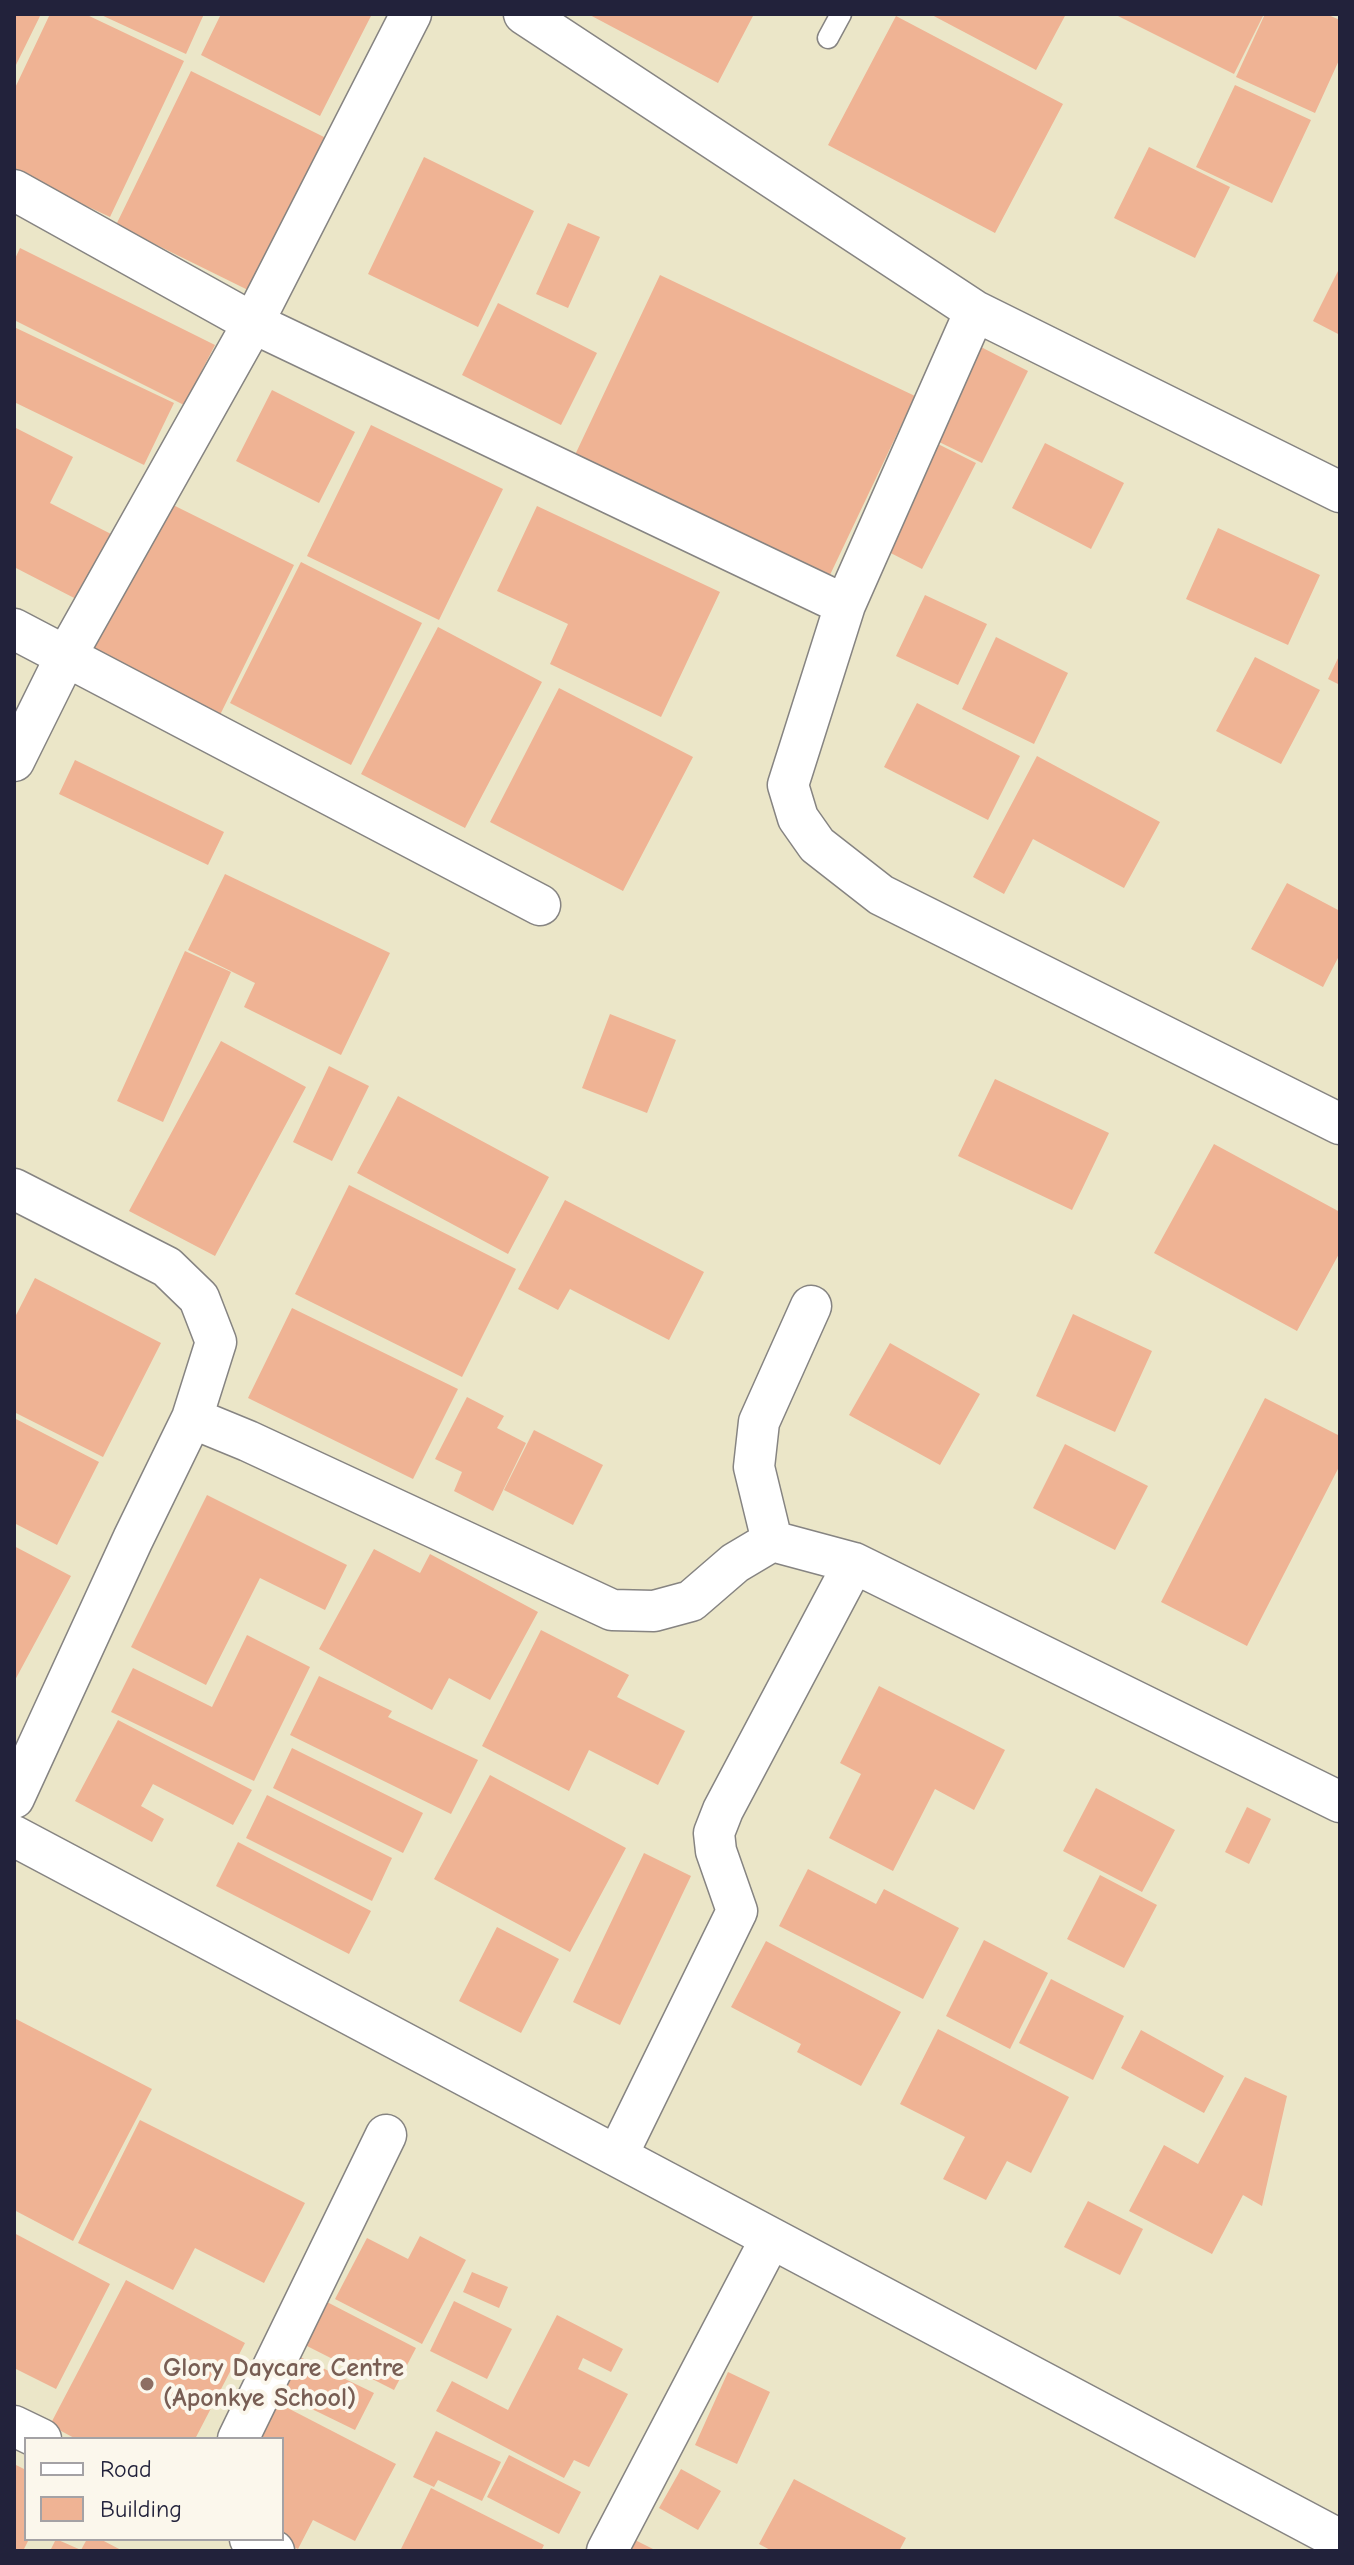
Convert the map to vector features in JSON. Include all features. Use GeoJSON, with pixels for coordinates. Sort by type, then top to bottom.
{"type":"FeatureCollection","features":[{"type":"Feature","properties":{"kind":"street"},"geometry":{"type":"LineString","coordinates":[[14,761],[66,656],[253,323],[411,14]]}},
{"type":"Feature","properties":{"kind":"street"},"geometry":{"type":"LineString","coordinates":[[524,14],[975,311],[1340,492]]}},
{"type":"Feature","properties":{"kind":"street"},"geometry":{"type":"LineString","coordinates":[[18,203],[253,323],[845,605]]}},
{"type":"Feature","properties":{"kind":"street"},"geometry":{"type":"LineString","coordinates":[[975,311],[845,605],[788,785],[798,818],[817,845],[881,895],[1340,1124]]}},
{"type":"Feature","properties":{"kind":"street"},"geometry":{"type":"LineString","coordinates":[[14,629],[540,905]]}},
{"type":"Feature","properties":{"kind":"street"},"geometry":{"type":"LineString","coordinates":[[14,1189],[167,1267],[199,1298],[216,1342],[192,1418],[14,1798]]}},
{"type":"Feature","properties":{"kind":"street"},"geometry":{"type":"LineString","coordinates":[[772,1541],[754,1467],[759,1422],[811,1306]]}},
{"type":"Feature","properties":{"kind":"street"},"geometry":{"type":"LineString","coordinates":[[192,1418],[612,1610],[654,1611],[691,1601],[735,1563],[772,1541],[854,1563],[1340,1802]]}},
{"type":"Feature","properties":{"kind":"street"},"geometry":{"type":"LineString","coordinates":[[617,2156],[737,1911],[716,1851],[714,1833],[723,1810],[854,1563]]}},
{"type":"Feature","properties":{"kind":"street"},"geometry":{"type":"LineString","coordinates":[[14,1836],[1340,2540]]}},
{"type":"Feature","properties":{"kind":"street"},"geometry":{"type":"LineString","coordinates":[[239,2437],[386,2135]]}},
{"type":"Feature","properties":{"kind":"street"},"geometry":{"type":"LineString","coordinates":[[607,2551],[771,2238]]}},
{"type":"Feature","properties":{"kind":"street"},"geometry":{"type":"LineString","coordinates":[[14,2426],[37,2437]]}},
{"type":"Feature","properties":{"kind":"street"},"geometry":{"type":"LineString","coordinates":[[254,2541],[274,2551]]}},
{"type":"Feature","properties":{"kind":"lane"},"geometry":{"type":"LineString","coordinates":[[828,38],[841,14]]}},
{"type":"Feature","properties":{"kind":"building"},"geometry":{"type":"Polygon","coordinates":[[[14,14],[41,14],[14,69],[14,14]]]}},
{"type":"Feature","properties":{"kind":"building"},"geometry":{"type":"Polygon","coordinates":[[[50,14],[85,14],[184,61],[110,217],[14,172],[14,90],[50,14]]]}},
{"type":"Feature","properties":{"kind":"building"},"geometry":{"type":"Polygon","coordinates":[[[99,14],[204,14],[186,54],[99,14]]]}},
{"type":"Feature","properties":{"kind":"building"},"geometry":{"type":"Polygon","coordinates":[[[221,14],[372,14],[320,116],[201,55],[221,14]]]}},
{"type":"Feature","properties":{"kind":"building"},"geometry":{"type":"Polygon","coordinates":[[[588,14],[754,14],[718,83],[588,14]]]}},
{"type":"Feature","properties":{"kind":"building"},"geometry":{"type":"Polygon","coordinates":[[[930,14],[1066,14],[1036,70],[930,14]]]}},
{"type":"Feature","properties":{"kind":"building"},"geometry":{"type":"Polygon","coordinates":[[[1114,14],[1264,14],[1234,74],[1114,14]]]}},
{"type":"Feature","properties":{"kind":"building"},"geometry":{"type":"Polygon","coordinates":[[[1265,14],[1326,14],[1340,20],[1340,58],[1315,113],[1236,77],[1265,14]]]}},
{"type":"Feature","properties":{"kind":"building"},"geometry":{"type":"Polygon","coordinates":[[[896,16],[1063,104],[995,233],[828,145],[896,16]]]}},
{"type":"Feature","properties":{"kind":"building"},"geometry":{"type":"Polygon","coordinates":[[[191,71],[328,139],[252,292],[116,225],[191,71]]]}},
{"type":"Feature","properties":{"kind":"building"},"geometry":{"type":"Polygon","coordinates":[[[1235,85],[1311,120],[1272,203],[1196,167],[1235,85]]]}},
{"type":"Feature","properties":{"kind":"building"},"geometry":{"type":"Polygon","coordinates":[[[1149,147],[1230,187],[1195,258],[1114,218],[1149,147]]]}},
{"type":"Feature","properties":{"kind":"building"},"geometry":{"type":"Polygon","coordinates":[[[424,157],[534,211],[478,327],[368,274],[424,157]]]}},
{"type":"Feature","properties":{"kind":"building"},"geometry":{"type":"Polygon","coordinates":[[[568,223],[600,237],[568,308],[536,294],[568,223]]]}},
{"type":"Feature","properties":{"kind":"building"},"geometry":{"type":"Polygon","coordinates":[[[20,248],[215,345],[184,405],[14,320],[14,261],[20,248]]]}},
{"type":"Feature","properties":{"kind":"building"},"geometry":{"type":"Polygon","coordinates":[[[1340,267],[1340,335],[1313,321],[1340,267]]]}},
{"type":"Feature","properties":{"kind":"building"},"geometry":{"type":"Polygon","coordinates":[[[660,275],[915,396],[829,577],[574,457],[660,275]]]}},
{"type":"Feature","properties":{"kind":"building"},"geometry":{"type":"Polygon","coordinates":[[[498,303],[597,353],[561,425],[462,375],[498,303]]]}},
{"type":"Feature","properties":{"kind":"building"},"geometry":{"type":"Polygon","coordinates":[[[14,327],[174,403],[144,465],[14,402],[14,327]]]}},
{"type":"Feature","properties":{"kind":"building"},"geometry":{"type":"Polygon","coordinates":[[[979,346],[1028,371],[982,463],[933,439],[979,346]]]}},
{"type":"Feature","properties":{"kind":"building"},"geometry":{"type":"Polygon","coordinates":[[[272,390],[355,432],[319,503],[236,461],[272,390]]]}},
{"type":"Feature","properties":{"kind":"building"},"geometry":{"type":"Polygon","coordinates":[[[371,425],[503,489],[439,620],[307,556],[371,425]]]}},
{"type":"Feature","properties":{"kind":"building"},"geometry":{"type":"Polygon","coordinates":[[[14,427],[73,457],[50,503],[115,536],[80,601],[14,567],[14,427]]]}},
{"type":"Feature","properties":{"kind":"building"},"geometry":{"type":"Polygon","coordinates":[[[928,439],[976,463],[922,569],[875,545],[928,439]]]}},
{"type":"Feature","properties":{"kind":"building"},"geometry":{"type":"Polygon","coordinates":[[[1045,443],[1124,483],[1091,549],[1012,508],[1045,443]]]}},
{"type":"Feature","properties":{"kind":"building"},"geometry":{"type":"Polygon","coordinates":[[[163,500],[294,565],[218,719],[87,655],[163,500]]]}},
{"type":"Feature","properties":{"kind":"building"},"geometry":{"type":"Polygon","coordinates":[[[537,506],[720,592],[661,717],[550,664],[568,624],[497,591],[537,506]]]}},
{"type":"Feature","properties":{"kind":"building"},"geometry":{"type":"Polygon","coordinates":[[[1218,528],[1320,575],[1288,645],[1186,599],[1218,528]]]}},
{"type":"Feature","properties":{"kind":"building"},"geometry":{"type":"Polygon","coordinates":[[[301,562],[422,623],[351,765],[230,703],[301,562]]]}},
{"type":"Feature","properties":{"kind":"building"},"geometry":{"type":"Polygon","coordinates":[[[925,595],[987,624],[958,685],[896,656],[925,595]]]}},
{"type":"Feature","properties":{"kind":"building"},"geometry":{"type":"Polygon","coordinates":[[[438,627],[542,682],[465,828],[361,774],[438,627]]]}},
{"type":"Feature","properties":{"kind":"building"},"geometry":{"type":"Polygon","coordinates":[[[996,637],[1068,673],[1034,744],[962,709],[996,637]]]}},
{"type":"Feature","properties":{"kind":"building"},"geometry":{"type":"Polygon","coordinates":[[[1340,654],[1340,685],[1328,679],[1340,654]]]}},
{"type":"Feature","properties":{"kind":"building"},"geometry":{"type":"Polygon","coordinates":[[[1255,657],[1320,690],[1281,764],[1216,731],[1255,657]]]}},
{"type":"Feature","properties":{"kind":"building"},"geometry":{"type":"Polygon","coordinates":[[[559,688],[693,757],[623,891],[490,822],[559,688]]]}},
{"type":"Feature","properties":{"kind":"building"},"geometry":{"type":"Polygon","coordinates":[[[917,703],[1020,756],[988,820],[884,767],[917,703]]]}},
{"type":"Feature","properties":{"kind":"building"},"geometry":{"type":"Polygon","coordinates":[[[1037,756],[1160,822],[1124,888],[1033,839],[1004,894],[973,877],[1037,756]]]}},
{"type":"Feature","properties":{"kind":"building"},"geometry":{"type":"Polygon","coordinates":[[[75,760],[224,832],[208,865],[59,794],[75,760]]]}},
{"type":"Feature","properties":{"kind":"building"},"geometry":{"type":"Polygon","coordinates":[[[225,874],[390,953],[341,1055],[244,1007],[255,983],[188,950],[225,874]]]}},
{"type":"Feature","properties":{"kind":"building"},"geometry":{"type":"Polygon","coordinates":[[[1287,883],[1340,911],[1340,954],[1323,987],[1251,949],[1287,883]]]}},
{"type":"Feature","properties":{"kind":"building"},"geometry":{"type":"Polygon","coordinates":[[[185,951],[231,972],[163,1122],[117,1101],[185,951]]]}},
{"type":"Feature","properties":{"kind":"building"},"geometry":{"type":"Polygon","coordinates":[[[610,1014],[676,1040],[647,1113],[582,1088],[610,1014]]]}},
{"type":"Feature","properties":{"kind":"building"},"geometry":{"type":"Polygon","coordinates":[[[221,1041],[306,1087],[215,1256],[129,1211],[221,1041]]]}},
{"type":"Feature","properties":{"kind":"building"},"geometry":{"type":"Polygon","coordinates":[[[329,1066],[369,1086],[332,1161],[293,1142],[329,1066]]]}},
{"type":"Feature","properties":{"kind":"building"},"geometry":{"type":"Polygon","coordinates":[[[995,1079],[1109,1133],[1072,1210],[958,1156],[995,1079]]]}},
{"type":"Feature","properties":{"kind":"building"},"geometry":{"type":"Polygon","coordinates":[[[398,1096],[549,1177],[508,1254],[357,1173],[398,1096]]]}},
{"type":"Feature","properties":{"kind":"building"},"geometry":{"type":"Polygon","coordinates":[[[1214,1144],[1340,1212],[1340,1252],[1297,1331],[1154,1253],[1214,1144]]]}},
{"type":"Feature","properties":{"kind":"building"},"geometry":{"type":"Polygon","coordinates":[[[349,1185],[516,1269],[462,1377],[295,1294],[349,1185]]]}},
{"type":"Feature","properties":{"kind":"building"},"geometry":{"type":"Polygon","coordinates":[[[565,1200],[704,1272],[669,1340],[570,1289],[558,1310],[518,1289],[565,1200]]]}},
{"type":"Feature","properties":{"kind":"building"},"geometry":{"type":"Polygon","coordinates":[[[35,1278],[161,1343],[103,1457],[14,1412],[14,1319],[35,1278]]]}},
{"type":"Feature","properties":{"kind":"building"},"geometry":{"type":"Polygon","coordinates":[[[292,1308],[458,1389],[413,1479],[248,1398],[292,1308]]]}},
{"type":"Feature","properties":{"kind":"building"},"geometry":{"type":"Polygon","coordinates":[[[1073,1314],[1152,1351],[1115,1432],[1036,1396],[1073,1314]]]}},
{"type":"Feature","properties":{"kind":"building"},"geometry":{"type":"Polygon","coordinates":[[[890,1343],[980,1394],[940,1465],[849,1415],[890,1343]]]}},
{"type":"Feature","properties":{"kind":"building"},"geometry":{"type":"Polygon","coordinates":[[[467,1397],[504,1416],[497,1428],[526,1443],[493,1511],[454,1491],[462,1472],[435,1459],[467,1397]]]}},
{"type":"Feature","properties":{"kind":"building"},"geometry":{"type":"Polygon","coordinates":[[[1265,1398],[1340,1436],[1340,1465],[1247,1646],[1161,1602],[1265,1398]]]}},
{"type":"Feature","properties":{"kind":"building"},"geometry":{"type":"Polygon","coordinates":[[[14,1418],[99,1462],[57,1545],[14,1523],[14,1418]]]}},
{"type":"Feature","properties":{"kind":"building"},"geometry":{"type":"Polygon","coordinates":[[[534,1430],[603,1465],[573,1525],[504,1490],[534,1430]]]}},
{"type":"Feature","properties":{"kind":"building"},"geometry":{"type":"Polygon","coordinates":[[[1065,1444],[1148,1486],[1115,1550],[1033,1508],[1065,1444]]]}},
{"type":"Feature","properties":{"kind":"building"},"geometry":{"type":"Polygon","coordinates":[[[207,1495],[347,1565],[325,1610],[260,1578],[206,1685],[131,1647],[207,1495]]]}},
{"type":"Feature","properties":{"kind":"building"},"geometry":{"type":"Polygon","coordinates":[[[14,1546],[71,1576],[14,1682],[14,1546]]]}},
{"type":"Feature","properties":{"kind":"building"},"geometry":{"type":"Polygon","coordinates":[[[374,1549],[420,1573],[430,1554],[538,1612],[490,1700],[449,1678],[432,1710],[319,1649],[374,1549]]]}},
{"type":"Feature","properties":{"kind":"building"},"geometry":{"type":"Polygon","coordinates":[[[541,1630],[629,1675],[617,1697],[685,1731],[658,1785],[589,1750],[569,1791],[482,1746],[541,1630]]]}},
{"type":"Feature","properties":{"kind":"building"},"geometry":{"type":"Polygon","coordinates":[[[247,1635],[310,1667],[254,1781],[111,1712],[133,1668],[212,1707],[247,1635]]]}},
{"type":"Feature","properties":{"kind":"building"},"geometry":{"type":"Polygon","coordinates":[[[319,1676],[392,1711],[388,1717],[478,1760],[451,1814],[290,1735],[319,1676]]]}},
{"type":"Feature","properties":{"kind":"building"},"geometry":{"type":"Polygon","coordinates":[[[879,1686],[1005,1750],[974,1810],[935,1789],[893,1871],[829,1838],[861,1774],[840,1763],[879,1686]]]}},
{"type":"Feature","properties":{"kind":"building"},"geometry":{"type":"Polygon","coordinates":[[[118,1720],[252,1790],[233,1825],[153,1784],[141,1806],[164,1819],[152,1842],[75,1801],[118,1720]]]}},
{"type":"Feature","properties":{"kind":"building"},"geometry":{"type":"Polygon","coordinates":[[[292,1748],[423,1813],[403,1853],[273,1788],[292,1748]]]}},
{"type":"Feature","properties":{"kind":"building"},"geometry":{"type":"Polygon","coordinates":[[[490,1775],[626,1848],[570,1952],[434,1879],[490,1775]]]}},
{"type":"Feature","properties":{"kind":"building"},"geometry":{"type":"Polygon","coordinates":[[[1096,1788],[1175,1830],[1142,1892],[1063,1851],[1096,1788]]]}},
{"type":"Feature","properties":{"kind":"building"},"geometry":{"type":"Polygon","coordinates":[[[267,1795],[392,1858],[372,1901],[246,1838],[267,1795]]]}},
{"type":"Feature","properties":{"kind":"building"},"geometry":{"type":"Polygon","coordinates":[[[1247,1807],[1271,1819],[1249,1864],[1225,1852],[1247,1807]]]}},
{"type":"Feature","properties":{"kind":"building"},"geometry":{"type":"Polygon","coordinates":[[[238,1842],[371,1911],[349,1954],[216,1886],[238,1842]]]}},
{"type":"Feature","properties":{"kind":"building"},"geometry":{"type":"Polygon","coordinates":[[[644,1853],[691,1876],[620,2025],[573,2002],[644,1853]]]}},
{"type":"Feature","properties":{"kind":"building"},"geometry":{"type":"Polygon","coordinates":[[[808,1869],[876,1904],[884,1889],[959,1928],[923,1999],[779,1926],[808,1869]]]}},
{"type":"Feature","properties":{"kind":"building"},"geometry":{"type":"Polygon","coordinates":[[[1100,1875],[1157,1905],[1124,1968],[1067,1939],[1100,1875]]]}},
{"type":"Feature","properties":{"kind":"building"},"geometry":{"type":"Polygon","coordinates":[[[497,1927],[559,1959],[521,2033],[459,2001],[497,1927]]]}},
{"type":"Feature","properties":{"kind":"building"},"geometry":{"type":"Polygon","coordinates":[[[984,1940],[1048,1973],[1010,2049],[946,2016],[984,1940]]]}},
{"type":"Feature","properties":{"kind":"building"},"geometry":{"type":"Polygon","coordinates":[[[766,1941],[901,2012],[861,2086],[797,2052],[801,2044],[731,2007],[766,1941]]]}},
{"type":"Feature","properties":{"kind":"building"},"geometry":{"type":"Polygon","coordinates":[[[1051,1979],[1124,2016],[1093,2080],[1019,2043],[1051,1979]]]}},
{"type":"Feature","properties":{"kind":"building"},"geometry":{"type":"Polygon","coordinates":[[[14,2018],[152,2089],[73,2241],[14,2210],[14,2018]]]}},
{"type":"Feature","properties":{"kind":"building"},"geometry":{"type":"Polygon","coordinates":[[[938,2029],[1069,2097],[1031,2173],[1007,2161],[986,2200],[943,2179],[965,2137],[900,2104],[938,2029]]]}},
{"type":"Feature","properties":{"kind":"building"},"geometry":{"type":"Polygon","coordinates":[[[1141,2030],[1224,2076],[1204,2113],[1121,2068],[1141,2030]]]}},
{"type":"Feature","properties":{"kind":"building"},"geometry":{"type":"Polygon","coordinates":[[[1245,2077],[1287,2096],[1262,2206],[1243,2195],[1212,2254],[1129,2211],[1164,2145],[1198,2164],[1245,2077]]]}},
{"type":"Feature","properties":{"kind":"building"},"geometry":{"type":"Polygon","coordinates":[[[140,2120],[305,2203],[264,2283],[195,2248],[173,2290],[78,2243],[140,2120]]]}},
{"type":"Feature","properties":{"kind":"building"},"geometry":{"type":"Polygon","coordinates":[[[1088,2201],[1143,2229],[1120,2275],[1064,2247],[1088,2201]]]}},
{"type":"Feature","properties":{"kind":"building"},"geometry":{"type":"Polygon","coordinates":[[[14,2233],[110,2284],[56,2389],[14,2368],[14,2233]]]}},
{"type":"Feature","properties":{"kind":"building"},"geometry":{"type":"Polygon","coordinates":[[[420,2236],[466,2260],[422,2344],[335,2299],[367,2238],[408,2259],[420,2236]]]}},
{"type":"Feature","properties":{"kind":"building"},"geometry":{"type":"Polygon","coordinates":[[[472,2272],[508,2287],[499,2308],[463,2292],[472,2272]]]}},
{"type":"Feature","properties":{"kind":"building","name":"Glory Daycare Centre (Aponkye School)"},"geometry":{"type":"Polygon","coordinates":[[[126,2280],[245,2343],[196,2437],[72,2437],[50,2425],[126,2280]]]}},
{"type":"Feature","properties":{"kind":"building"},"geometry":{"type":"Polygon","coordinates":[[[454,2301],[512,2329],[487,2379],[430,2351],[454,2301]]]}},
{"type":"Feature","properties":{"kind":"building"},"geometry":{"type":"Polygon","coordinates":[[[327,2302],[416,2348],[394,2390],[305,2345],[327,2302]]]}},
{"type":"Feature","properties":{"kind":"building"},"geometry":{"type":"Polygon","coordinates":[[[557,2315],[623,2349],[611,2372],[583,2358],[578,2369],[628,2394],[589,2467],[574,2460],[564,2478],[436,2411],[452,2381],[508,2410],[557,2315]]]}},
{"type":"Feature","properties":{"kind":"building"},"geometry":{"type":"Polygon","coordinates":[[[300,2357],[374,2393],[355,2430],[281,2394],[300,2357]]]}},
{"type":"Feature","properties":{"kind":"building"},"geometry":{"type":"Polygon","coordinates":[[[728,2372],[770,2392],[737,2464],[695,2445],[728,2372]]]}},
{"type":"Feature","properties":{"kind":"building"},"geometry":{"type":"Polygon","coordinates":[[[278,2403],[396,2464],[355,2541],[313,2520],[298,2549],[282,2541],[284,2437],[260,2437],[278,2403]]]}},
{"type":"Feature","properties":{"kind":"building"},"geometry":{"type":"Polygon","coordinates":[[[436,2431],[501,2462],[482,2501],[438,2480],[434,2487],[413,2477],[436,2431]]]}},
{"type":"Feature","properties":{"kind":"building"},"geometry":{"type":"Polygon","coordinates":[[[509,2455],[581,2492],[559,2534],[487,2497],[509,2455]]]}},
{"type":"Feature","properties":{"kind":"building"},"geometry":{"type":"Polygon","coordinates":[[[14,2464],[24,2469],[24,2541],[28,2541],[23,2551],[14,2551],[14,2464]]]}},
{"type":"Feature","properties":{"kind":"building"},"geometry":{"type":"Polygon","coordinates":[[[681,2469],[721,2491],[698,2530],[659,2508],[681,2469]]]}},
{"type":"Feature","properties":{"kind":"building"},"geometry":{"type":"Polygon","coordinates":[[[794,2479],[906,2538],[899,2551],[772,2551],[759,2544],[794,2479]]]}},
{"type":"Feature","properties":{"kind":"building"},"geometry":{"type":"Polygon","coordinates":[[[431,2488],[544,2545],[541,2551],[400,2551],[431,2488]]]}},
{"type":"Feature","properties":{"kind":"building"},"geometry":{"type":"Polygon","coordinates":[[[635,2540],[657,2551],[629,2551],[635,2540]]]}},
{"type":"Feature","properties":{"kind":"building"},"geometry":{"type":"Polygon","coordinates":[[[55,2541],[81,2550],[86,2541],[104,2541],[123,2551],[50,2551],[55,2541]]]}},
{"type":"Feature","properties":{"kind":"place","name":"Glory Daycare Centre (Aponkye School)"},"geometry":{"type":"Point","coordinates":[147,2384]}}]}
